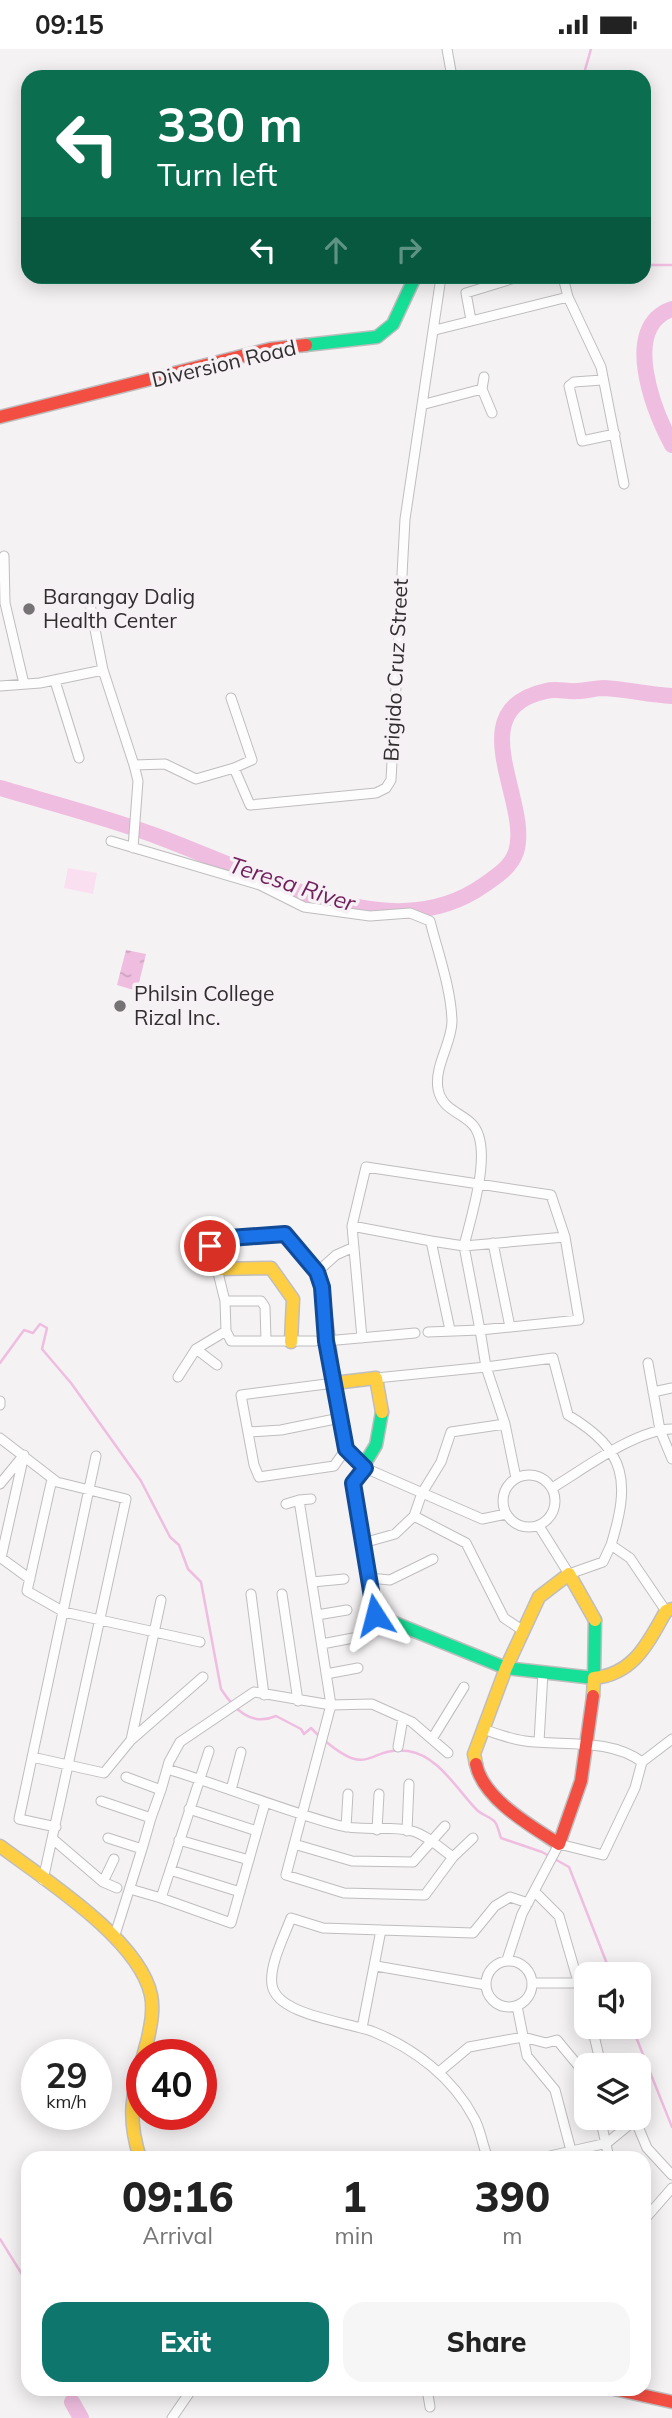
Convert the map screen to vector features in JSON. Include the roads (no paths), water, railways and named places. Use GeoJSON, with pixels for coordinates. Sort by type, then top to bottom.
{"type":"FeatureCollection","features":[{"type":"Feature","properties":{"kind":"street"},"geometry":{"type":"LineString","coordinates":[[447,49],[451,70]]}},
{"type":"Feature","properties":{"kind":"street","name":"Diversion Road"},"geometry":{"type":"LineString","coordinates":[[0,417],[270,349],[377,337],[393,324],[412,284]]}},
{"type":"Feature","properties":{"kind":"street","name":"Brigido Cruz Street"},"geometry":{"type":"LineString","coordinates":[[234,768],[250,805],[376,793],[386,788],[391,780],[405,519],[425,404],[440,284]]}},
{"type":"Feature","properties":{"kind":"street"},"geometry":{"type":"LineString","coordinates":[[471,320],[466,293],[495,284]]}},
{"type":"Feature","properties":{"kind":"street"},"geometry":{"type":"LineString","coordinates":[[565,284],[568,297],[601,367],[624,484]]}},
{"type":"Feature","properties":{"kind":"street"},"geometry":{"type":"LineString","coordinates":[[435,330],[568,297]]}},
{"type":"Feature","properties":{"kind":"street"},"geometry":{"type":"LineString","coordinates":[[484,377],[482,389],[492,413]]}},
{"type":"Feature","properties":{"kind":"street"},"geometry":{"type":"LineString","coordinates":[[602,380],[569,386],[582,441],[615,434]]}},
{"type":"Feature","properties":{"kind":"street"},"geometry":{"type":"LineString","coordinates":[[425,404],[482,389]]}},
{"type":"Feature","properties":{"kind":"street"},"geometry":{"type":"LineString","coordinates":[[4,555],[5,603],[24,684]]}},
{"type":"Feature","properties":{"kind":"street"},"geometry":{"type":"LineString","coordinates":[[89,599],[103,670],[138,781],[133,843]]}},
{"type":"Feature","properties":{"kind":"street"},"geometry":{"type":"LineString","coordinates":[[0,686],[55,681],[103,670]]}},
{"type":"Feature","properties":{"kind":"street"},"geometry":{"type":"LineString","coordinates":[[55,681],[79,758]]}},
{"type":"Feature","properties":{"kind":"street"},"geometry":{"type":"LineString","coordinates":[[134,765],[165,764],[196,779],[252,760],[231,698]]}},
{"type":"Feature","properties":{"kind":"street"},"geometry":{"type":"LineString","coordinates":[[111,841],[133,843],[260,885],[304,907],[370,916],[410,913],[430,921],[452,1024],[441,1063],[438,1089],[447,1108],[471,1122],[482,1138],[479,1182],[464,1246],[486,1367],[505,1424],[516,1478]]}},
{"type":"Feature","properties":{"kind":"street"},"geometry":{"type":"LineString","coordinates":[[362,1338],[352,1226],[366,1167],[551,1195],[565,1237],[579,1319],[480,1330],[428,1332]]}},
{"type":"Feature","properties":{"kind":"street"},"geometry":{"type":"LineString","coordinates":[[352,1226],[464,1246],[565,1237]]}},
{"type":"Feature","properties":{"kind":"street"},"geometry":{"type":"LineString","coordinates":[[415,1333],[321,1341],[231,1341],[226,1331],[224,1287],[210,1246],[215,1239],[285,1234],[317,1272],[322,1287],[321,1341],[334,1383],[346,1449],[365,1468],[482,1519],[506,1514]]}},
{"type":"Feature","properties":{"kind":"street"},"geometry":{"type":"LineString","coordinates":[[431,1241],[450,1330]]}},
{"type":"Feature","properties":{"kind":"street"},"geometry":{"type":"LineString","coordinates":[[493,1243],[510,1327]]}},
{"type":"Feature","properties":{"kind":"street"},"geometry":{"type":"LineString","coordinates":[[317,1272],[336,1255],[354,1247]]}},
{"type":"Feature","properties":{"kind":"street"},"geometry":{"type":"LineString","coordinates":[[217,1269],[271,1268],[293,1300],[291,1342]]}},
{"type":"Feature","properties":{"kind":"street"},"geometry":{"type":"LineString","coordinates":[[225,1301],[261,1301],[265,1307],[266,1340]]}},
{"type":"Feature","properties":{"kind":"street"},"geometry":{"type":"LineString","coordinates":[[178,1377],[196,1349],[226,1331]]}},
{"type":"Feature","properties":{"kind":"street"},"geometry":{"type":"LineString","coordinates":[[196,1349],[217,1365]]}},
{"type":"Feature","properties":{"kind":"street"},"geometry":{"type":"LineString","coordinates":[[346,1449],[334,1466],[259,1477],[254,1465],[241,1395],[553,1358],[568,1415],[594,1431],[611,1453],[622,1477],[623,1505],[603,1562],[569,1574],[539,1597],[506,1668],[474,1754],[478,1773],[511,1813],[557,1847],[603,1855],[635,1788],[642,1762],[672,1739]]}},
{"type":"Feature","properties":{"kind":"street"},"geometry":{"type":"LineString","coordinates":[[648,1363],[660,1430],[672,1459]]}},
{"type":"Feature","properties":{"kind":"street"},"geometry":{"type":"LineString","coordinates":[[376,1378],[383,1403],[382,1432],[365,1468],[353,1483],[375,1615],[506,1668],[611,1678],[624,1672],[669,1610],[630,1557],[611,1545]]}},
{"type":"Feature","properties":{"kind":"street"},"geometry":{"type":"LineString","coordinates":[[653,1392],[672,1388]]}},
{"type":"Feature","properties":{"kind":"street"},"geometry":{"type":"LineString","coordinates":[[248,1432],[281,1430],[340,1418]]}},
{"type":"Feature","properties":{"kind":"street"},"geometry":{"type":"LineString","coordinates":[[363,1543],[395,1534],[414,1515],[422,1493],[441,1462],[451,1432],[505,1424]]}},
{"type":"Feature","properties":{"kind":"street"},"geometry":{"type":"LineString","coordinates":[[552,1488],[611,1453],[660,1430],[672,1429]]}},
{"type":"Feature","properties":{"kind":"street"},"geometry":{"type":"LineString","coordinates":[[0,1438],[52,1479],[126,1499],[54,1840],[43,1880]]}},
{"type":"Feature","properties":{"kind":"street"},"geometry":{"type":"LineString","coordinates":[[0,1484],[24,1455]]}},
{"type":"Feature","properties":{"kind":"street"},"geometry":{"type":"LineString","coordinates":[[24,1455],[1,1558],[30,1579]]}},
{"type":"Feature","properties":{"kind":"street"},"geometry":{"type":"LineString","coordinates":[[56,1827],[19,1819],[96,1456]]}},
{"type":"Feature","properties":{"kind":"street"},"geometry":{"type":"LineString","coordinates":[[530,1475],[542,1479],[552,1488],[554,1502],[548,1518],[539,1526],[527,1527],[515,1523],[506,1514],[503,1499],[506,1487],[516,1478],[530,1475]]}},
{"type":"Feature","properties":{"kind":"street"},"geometry":{"type":"LineString","coordinates":[[52,1479],[27,1591],[64,1612],[200,1642]]}},
{"type":"Feature","properties":{"kind":"street"},"geometry":{"type":"LineString","coordinates":[[299,1500],[331,1705],[286,1875],[344,1893],[425,1895],[453,1857],[473,1838]]}},
{"type":"Feature","properties":{"kind":"street"},"geometry":{"type":"LineString","coordinates":[[286,1504],[311,1500]]}},
{"type":"Feature","properties":{"kind":"street"},"geometry":{"type":"LineString","coordinates":[[414,1515],[466,1543],[503,1618],[522,1630]]}},
{"type":"Feature","properties":{"kind":"street"},"geometry":{"type":"LineString","coordinates":[[507,1960],[528,1903],[580,1795],[590,1746],[597,1624],[539,1526]]}},
{"type":"Feature","properties":{"kind":"street"},"geometry":{"type":"LineString","coordinates":[[369,1578],[390,1580],[433,1559]]}},
{"type":"Feature","properties":{"kind":"street"},"geometry":{"type":"LineString","coordinates":[[312,1582],[344,1579]]}},
{"type":"Feature","properties":{"kind":"street"},"geometry":{"type":"LineString","coordinates":[[251,1594],[259,1693]]}},
{"type":"Feature","properties":{"kind":"street"},"geometry":{"type":"LineString","coordinates":[[282,1594],[298,1701]]}},
{"type":"Feature","properties":{"kind":"street"},"geometry":{"type":"LineString","coordinates":[[131,1740],[161,1600]]}},
{"type":"Feature","properties":{"kind":"street"},"geometry":{"type":"LineString","coordinates":[[317,1615],[347,1610]]}},
{"type":"Feature","properties":{"kind":"street"},"geometry":{"type":"LineString","coordinates":[[322,1644],[353,1638]]}},
{"type":"Feature","properties":{"kind":"street"},"geometry":{"type":"LineString","coordinates":[[326,1674],[358,1668]]}},
{"type":"Feature","properties":{"kind":"street"},"geometry":{"type":"LineString","coordinates":[[539,1742],[542,1672]]}},
{"type":"Feature","properties":{"kind":"street"},"geometry":{"type":"LineString","coordinates":[[32,1757],[104,1773],[131,1740],[203,1677]]}},
{"type":"Feature","properties":{"kind":"street"},"geometry":{"type":"LineString","coordinates":[[432,1739],[464,1687]]}},
{"type":"Feature","properties":{"kind":"street"},"geometry":{"type":"LineString","coordinates":[[114,1938],[167,1769],[180,1742],[214,1717],[259,1693],[331,1705],[372,1704],[403,1718],[448,1753]]}},
{"type":"Feature","properties":{"kind":"street"},"geometry":{"type":"LineString","coordinates":[[398,1747],[403,1718]]}},
{"type":"Feature","properties":{"kind":"street"},"geometry":{"type":"LineString","coordinates":[[483,1729],[505,1738],[590,1746],[630,1753],[642,1762]]}},
{"type":"Feature","properties":{"kind":"street"},"geometry":{"type":"LineString","coordinates":[[161,1898],[209,1751]]}},
{"type":"Feature","properties":{"kind":"street"},"geometry":{"type":"LineString","coordinates":[[231,1790],[241,1752]]}},
{"type":"Feature","properties":{"kind":"street"},"geometry":{"type":"LineString","coordinates":[[167,1769],[265,1803],[346,1827],[407,1831],[433,1842],[453,1857]]}},
{"type":"Feature","properties":{"kind":"street"},"geometry":{"type":"LineString","coordinates":[[126,1777],[161,1790]]}},
{"type":"Feature","properties":{"kind":"street"},"geometry":{"type":"LineString","coordinates":[[407,1831],[409,1784]]}},
{"type":"Feature","properties":{"kind":"street"},"geometry":{"type":"LineString","coordinates":[[346,1827],[348,1794]]}},
{"type":"Feature","properties":{"kind":"street"},"geometry":{"type":"LineString","coordinates":[[377,1830],[379,1794]]}},
{"type":"Feature","properties":{"kind":"street"},"geometry":{"type":"LineString","coordinates":[[101,1801],[151,1818]]}},
{"type":"Feature","properties":{"kind":"street"},"geometry":{"type":"LineString","coordinates":[[130,1889],[231,1923],[265,1803]]}},
{"type":"Feature","properties":{"kind":"street"},"geometry":{"type":"LineString","coordinates":[[189,1809],[257,1831]]}},
{"type":"Feature","properties":{"kind":"street"},"geometry":{"type":"LineString","coordinates":[[294,1845],[352,1861],[413,1862],[445,1826]]}},
{"type":"Feature","properties":{"kind":"street"},"geometry":{"type":"LineString","coordinates":[[108,1839],[142,1849]]}},
{"type":"Feature","properties":{"kind":"street"},"geometry":{"type":"LineString","coordinates":[[54,1840],[103,1882],[117,1888]]}},
{"type":"Feature","properties":{"kind":"street"},"geometry":{"type":"LineString","coordinates":[[179,1840],[249,1860]]}},
{"type":"Feature","properties":{"kind":"street"},"geometry":{"type":"LineString","coordinates":[[0,1846],[114,1938],[141,1972],[151,1992],[152,2019],[128,2112],[138,2151]]}},
{"type":"Feature","properties":{"kind":"street"},"geometry":{"type":"LineString","coordinates":[[103,1882],[114,1859]]}},
{"type":"Feature","properties":{"kind":"street"},"geometry":{"type":"LineString","coordinates":[[170,1870],[240,1892]]}},
{"type":"Feature","properties":{"kind":"street"},"geometry":{"type":"LineString","coordinates":[[535,1892],[559,1916],[574,1969]]}},
{"type":"Feature","properties":{"kind":"street"},"geometry":{"type":"LineString","coordinates":[[486,2151],[474,2118],[439,2072],[409,2050],[362,2028],[298,2011],[281,2000],[272,1986],[274,1968],[291,1918],[323,1928],[473,1933],[495,1906],[510,1897],[528,1903]]}},
{"type":"Feature","properties":{"kind":"street"},"geometry":{"type":"LineString","coordinates":[[362,2028],[381,1930]]}},
{"type":"Feature","properties":{"kind":"street"},"geometry":{"type":"LineString","coordinates":[[507,1960],[523,1964],[531,1973],[533,1983],[528,1998],[517,2006],[498,2004],[488,1994],[486,1985],[492,1967],[507,1960]]}},
{"type":"Feature","properties":{"kind":"street"},"geometry":{"type":"LineString","coordinates":[[376,1966],[486,1985]]}},
{"type":"Feature","properties":{"kind":"street"},"geometry":{"type":"LineString","coordinates":[[533,1983],[574,1983]]}},
{"type":"Feature","properties":{"kind":"street"},"geometry":{"type":"LineString","coordinates":[[517,2006],[527,2056],[555,2090],[571,2151]]}},
{"type":"Feature","properties":{"kind":"street"},"geometry":{"type":"LineString","coordinates":[[439,2072],[469,2047],[523,2037],[546,2043],[557,2040],[574,2061]]}},
{"type":"Feature","properties":{"kind":"street"},"geometry":{"type":"LineString","coordinates":[[604,2130],[609,2151]]}},
{"type":"Feature","properties":{"kind":"street"},"geometry":{"type":"LineString","coordinates":[[579,2151],[607,2143],[622,2130]]}},
{"type":"Feature","properties":{"kind":"street"},"geometry":{"type":"LineString","coordinates":[[639,2130],[650,2151]]}},
{"type":"Feature","properties":{"kind":"street"},"geometry":{"type":"LineString","coordinates":[[651,2152],[672,2175]]}},
{"type":"Feature","properties":{"kind":"street"},"geometry":{"type":"LineString","coordinates":[[651,2212],[672,2188]]}},
{"type":"Feature","properties":{"kind":"street"},"geometry":{"type":"LineString","coordinates":[[172,2418],[187,2396]]}},
{"type":"Feature","properties":{"kind":"street"},"geometry":{"type":"LineString","coordinates":[[428,2396],[430,2407]]}},
{"type":"Feature","properties":{"kind":"street"},"geometry":{"type":"LineString","coordinates":[[645,2396],[672,2402]]}},
{"type":"Feature","properties":{"kind":"water"},"geometry":{"type":"Polygon","coordinates":[[[126,950],[146,954],[137,991],[117,985],[126,950]]]}},
{"type":"Feature","properties":{"kind":"waterway"},"geometry":{"type":"LineString","coordinates":[[585,70],[591,49]]}},
{"type":"Feature","properties":{"kind":"waterway"},"geometry":{"type":"LineString","coordinates":[[651,265],[672,265]]}},
{"type":"Feature","properties":{"kind":"waterway","name":"Teresa River"},"geometry":{"type":"LineString","coordinates":[[672,309],[656,319],[648,333],[644,351],[650,392],[672,445]]}},
{"type":"Feature","properties":{"kind":"waterway","name":"Teresa River"},"geometry":{"type":"LineString","coordinates":[[0,788],[142,831],[314,896],[376,910],[425,909],[446,904],[475,891],[503,871],[514,857],[518,832],[502,737],[506,717],[520,701],[550,690],[580,691],[604,688],[672,696]]}},
{"type":"Feature","properties":{"kind":"waterway"},"geometry":{"type":"LineString","coordinates":[[0,1363],[24,1330],[33,1333],[40,1324],[47,1328],[42,1349],[71,1383],[141,1481],[170,1537],[179,1545],[188,1569],[201,1582],[221,1689],[238,1709],[251,1718],[267,1719],[276,1716],[301,1729],[304,1734],[311,1728],[319,1736]]}},
{"type":"Feature","properties":{"kind":"waterway"},"geometry":{"type":"LineString","coordinates":[[324,1740],[339,1752],[360,1760],[395,1751],[408,1751],[429,1759],[447,1775],[477,1810],[495,1822],[501,1838],[542,1852],[569,1867],[606,1962]]}},
{"type":"Feature","properties":{"kind":"waterway"},"geometry":{"type":"LineString","coordinates":[[637,2039],[672,2127]]}},
{"type":"Feature","properties":{"kind":"waterway"},"geometry":{"type":"LineString","coordinates":[[0,2239],[21,2273]]}},
{"type":"Feature","properties":{"kind":"waterway"},"geometry":{"type":"LineString","coordinates":[[71,2396],[72,2402]]}},
{"type":"Feature","properties":{"kind":"waterway"},"geometry":{"type":"LineString","coordinates":[[72,2402],[81,2418]]}},
{"type":"Feature","properties":{"kind":"place","name":"Barangay Dalig Health Center"},"geometry":{"type":"Point","coordinates":[29,609]}},
{"type":"Feature","properties":{"kind":"place","name":"Philsin College Rizal Inc."},"geometry":{"type":"Point","coordinates":[120,1006]}}]}
